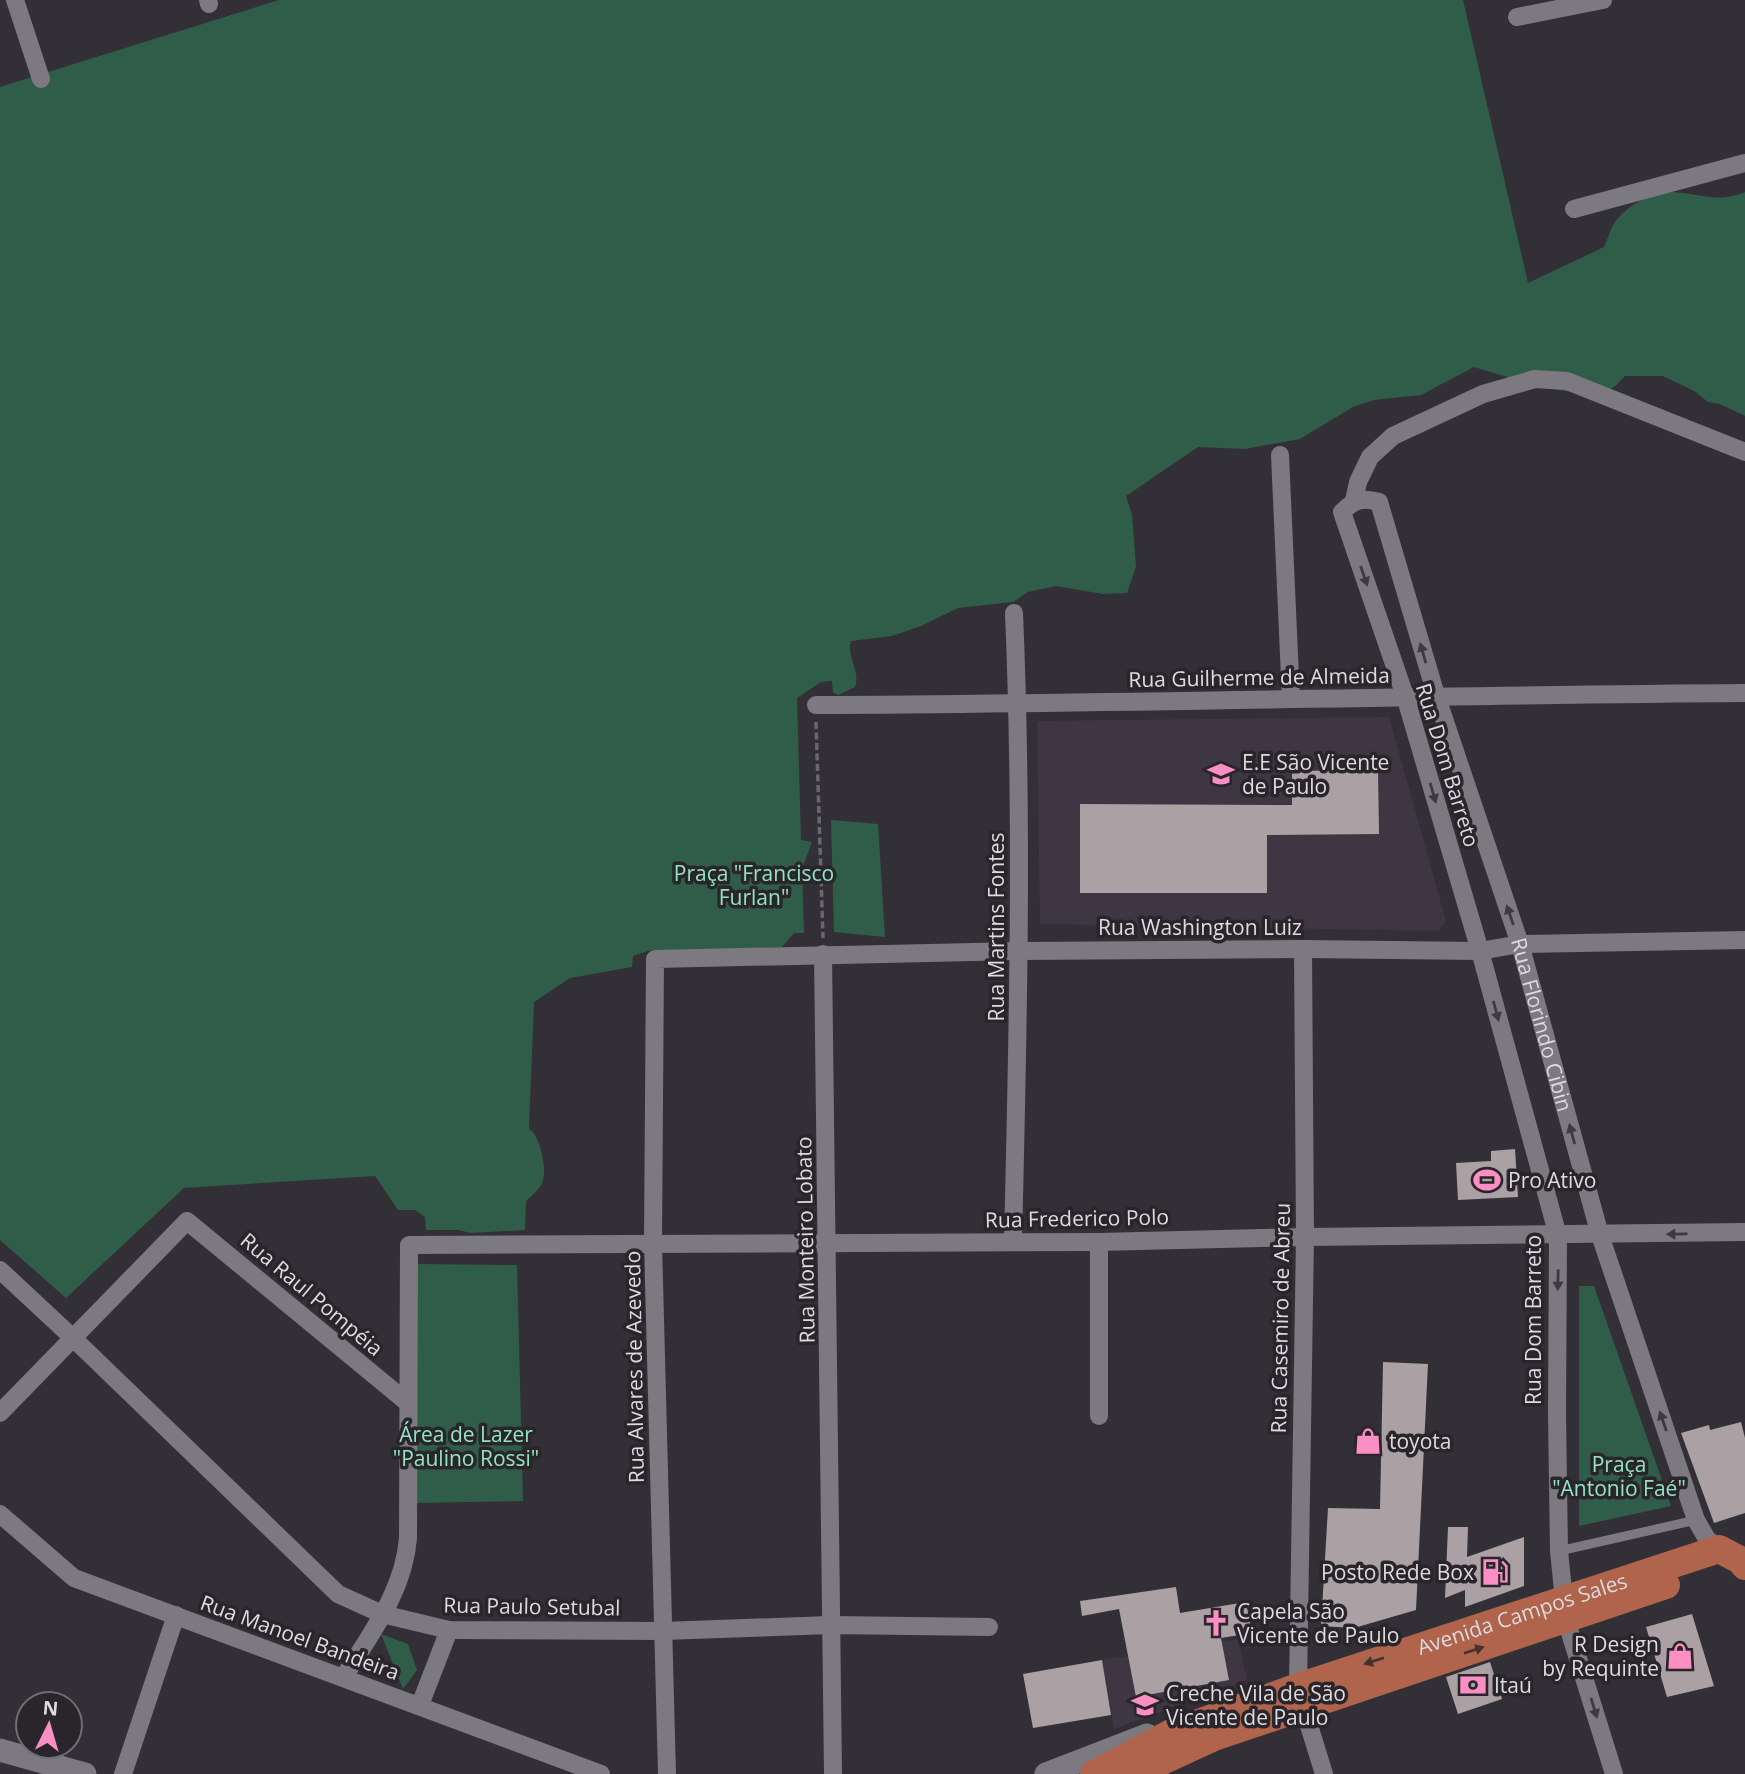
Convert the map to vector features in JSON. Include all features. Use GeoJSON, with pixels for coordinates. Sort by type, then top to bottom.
{"type":"FeatureCollection","features":[{"type":"Feature","properties":{"kind":"main road","name":"Avenida Campos Sales"},"geometry":{"type":"LineString","coordinates":[[1094,1774],[1171,1733],[1300,1696],[1564,1609],[1737,1558]]}},
{"type":"Feature","properties":{"kind":"main road","name":"Avenida Campos Sales"},"geometry":{"type":"LineString","coordinates":[[1135,1774],[1300,1696]]}},
{"type":"Feature","properties":{"kind":"street"},"geometry":{"type":"LineString","coordinates":[[15,0],[40,79]]}},
{"type":"Feature","properties":{"kind":"street"},"geometry":{"type":"LineString","coordinates":[[1517,17],[1603,0]]}},
{"type":"Feature","properties":{"kind":"street"},"geometry":{"type":"LineString","coordinates":[[1574,209],[1745,163]]}},
{"type":"Feature","properties":{"kind":"street"},"geometry":{"type":"LineString","coordinates":[[1348,506],[1370,457],[1393,436],[1483,394],[1535,379],[1567,381],[1745,452]]}},
{"type":"Feature","properties":{"kind":"street"},"geometry":{"type":"LineString","coordinates":[[1280,455],[1291,699]]}},
{"type":"Feature","properties":{"kind":"street","name":"Rua Florindo Cibin"},"geometry":{"type":"LineString","coordinates":[[1348,506],[1367,498],[1378,502],[1436,695],[1520,944],[1600,1235],[1696,1520],[1707,1539],[1737,1558]]}},
{"type":"Feature","properties":{"kind":"street","name":"Rua Dom Barreto"},"geometry":{"type":"LineString","coordinates":[[1348,506],[1480,951],[1558,1236],[1559,1551],[1564,1609],[1615,1774]]}},
{"type":"Feature","properties":{"kind":"street","name":"Rua Martins Fontes"},"geometry":{"type":"LineString","coordinates":[[1013,1242],[1020,951],[1018,704],[1014,613]]}},
{"type":"Feature","properties":{"kind":"street","name":"Rua Guilherme de Almeida"},"geometry":{"type":"LineString","coordinates":[[816,705],[1745,693]]}},
{"type":"Feature","properties":{"kind":"street","name":"Rua Washington Luiz"},"geometry":{"type":"LineString","coordinates":[[655,960],[1020,951],[1480,951],[1520,944],[1745,940]]}},
{"type":"Feature","properties":{"kind":"street","name":"Rua Casemiro de Abreu"},"geometry":{"type":"LineString","coordinates":[[1303,949],[1305,1237],[1300,1696],[1324,1774]]}},
{"type":"Feature","properties":{"kind":"street","name":"Rua Monteiro Lobato"},"geometry":{"type":"LineString","coordinates":[[823,954],[833,1774]]}},
{"type":"Feature","properties":{"kind":"street","name":"Rua Alvares de Azevedo"},"geometry":{"type":"LineString","coordinates":[[655,960],[653,1243],[667,1774]]}},
{"type":"Feature","properties":{"kind":"street","name":"Rua Raul Pompéia"},"geometry":{"type":"LineString","coordinates":[[74,1338],[187,1221],[408,1403]]}},
{"type":"Feature","properties":{"kind":"street","name":"Rua Frederico Polo"},"geometry":{"type":"LineString","coordinates":[[408,1403],[409,1245],[1099,1242],[1745,1232]]}},
{"type":"Feature","properties":{"kind":"street"},"geometry":{"type":"LineString","coordinates":[[1099,1242],[1099,1416]]}},
{"type":"Feature","properties":{"kind":"street","name":"Rua Paulo Setubal"},"geometry":{"type":"LineString","coordinates":[[0,1270],[74,1338],[338,1594],[382,1614],[449,1630],[663,1631],[830,1625],[989,1627]]}},
{"type":"Feature","properties":{"kind":"street"},"geometry":{"type":"LineString","coordinates":[[0,1413],[74,1338]]}},
{"type":"Feature","properties":{"kind":"street"},"geometry":{"type":"LineString","coordinates":[[344,1677],[397,1588],[406,1562],[408,1403]]}},
{"type":"Feature","properties":{"kind":"street","name":"Rua Manoel Bandeira"},"geometry":{"type":"LineString","coordinates":[[0,1514],[74,1577],[601,1774]]}},
{"type":"Feature","properties":{"kind":"street"},"geometry":{"type":"LineString","coordinates":[[123,1774],[176,1615]]}},
{"type":"Feature","properties":{"kind":"street"},"geometry":{"type":"LineString","coordinates":[[420,1705],[449,1630]]}},
{"type":"Feature","properties":{"kind":"street"},"geometry":{"type":"LineString","coordinates":[[1046,1774],[1144,1735],[1171,1733]]}},
{"type":"Feature","properties":{"kind":"street"},"geometry":{"type":"LineString","coordinates":[[0,1750],[85,1774]]}},
{"type":"Feature","properties":{"kind":"lane"},"geometry":{"type":"LineString","coordinates":[[1559,1551],[1696,1520]]}},
{"type":"Feature","properties":{"kind":"path"},"geometry":{"type":"LineString","coordinates":[[816,705],[823,954]]}},
{"type":"Feature","properties":{"kind":"shaded area","name":"E.E São Vicente de Paulo"},"geometry":{"type":"Polygon","coordinates":[[[1389,717],[1446,921],[1438,931],[1040,924],[1037,721],[1389,717]]]}},
{"type":"Feature","properties":{"kind":"shaded area","name":"Creche Vila de São Vicente de Paulo"},"geometry":{"type":"Polygon","coordinates":[[[1238,1639],[1247,1680],[1114,1729],[1102,1660],[1238,1639]]]}},
{"type":"Feature","properties":{"kind":"green space","name":"Praça \"Francisco Furlan\""},"geometry":{"type":"Polygon","coordinates":[[[279,0],[1463,0],[1528,283],[1604,247],[1620,216],[1647,197],[1671,192],[1725,197],[1745,192],[1745,416],[1720,404],[1708,402],[1694,391],[1663,376],[1625,376],[1608,390],[1579,393],[1474,367],[1421,395],[1374,400],[1353,407],[1300,439],[1245,449],[1198,447],[1126,496],[1132,515],[1136,567],[1127,593],[1103,594],[1056,586],[1028,592],[1013,602],[958,608],[921,626],[892,636],[851,641],[855,687],[838,695],[833,692],[832,681],[821,682],[797,698],[801,840],[812,842],[802,869],[804,933],[794,933],[777,953],[651,950],[633,956],[632,967],[570,978],[534,1002],[529,1129],[539,1145],[544,1175],[536,1192],[526,1201],[525,1230],[470,1233],[459,1230],[426,1230],[425,1217],[415,1210],[398,1210],[375,1176],[184,1188],[66,1298],[0,1240],[0,87],[279,0]]]}},
{"type":"Feature","properties":{"kind":"green space"},"geometry":{"type":"Polygon","coordinates":[[[831,820],[878,824],[885,937],[834,932],[831,820]]]}},
{"type":"Feature","properties":{"kind":"green space","name":"Área de Lazer \"Paulino Rossi\""},"geometry":{"type":"Polygon","coordinates":[[[413,1264],[517,1265],[523,1501],[411,1503],[413,1264]]]}},
{"type":"Feature","properties":{"kind":"green space","name":"Praça \"Antonio Faé\""},"geometry":{"type":"Polygon","coordinates":[[[1579,1286],[1594,1286],[1671,1506],[1579,1526],[1579,1286]]]}},
{"type":"Feature","properties":{"kind":"green space"},"geometry":{"type":"Polygon","coordinates":[[[381,1634],[408,1644],[417,1670],[403,1689],[381,1634]]]}},
{"type":"Feature","properties":{"kind":"building"},"geometry":{"type":"Polygon","coordinates":[[[1378,770],[1379,834],[1267,835],[1267,893],[1080,893],[1080,804],[1292,805],[1292,771],[1378,770]]]}},
{"type":"Feature","properties":{"kind":"building","name":"Pro Ativo"},"geometry":{"type":"Polygon","coordinates":[[[1515,1149],[1518,1197],[1458,1200],[1456,1163],[1491,1161],[1491,1151],[1515,1149]]]}},
{"type":"Feature","properties":{"kind":"building"},"geometry":{"type":"Polygon","coordinates":[[[1383,1362],[1428,1364],[1416,1610],[1354,1628],[1321,1626],[1328,1508],[1380,1509],[1383,1362]]]}},
{"type":"Feature","properties":{"kind":"building"},"geometry":{"type":"Polygon","coordinates":[[[1741,1422],[1745,1438],[1745,1513],[1714,1523],[1681,1433],[1709,1425],[1710,1430],[1741,1422]]]}},
{"type":"Feature","properties":{"kind":"building","name":"Posto Rede Box"},"geometry":{"type":"Polygon","coordinates":[[[1448,1527],[1468,1527],[1467,1557],[1524,1537],[1524,1586],[1465,1607],[1465,1590],[1445,1598],[1448,1527]]]}},
{"type":"Feature","properties":{"kind":"building"},"geometry":{"type":"Polygon","coordinates":[[[1176,1587],[1180,1613],[1246,1602],[1252,1633],[1221,1638],[1229,1680],[1136,1697],[1119,1609],[1082,1616],[1080,1601],[1176,1587]]]}},
{"type":"Feature","properties":{"kind":"building","name":"R Design by Requinte"},"geometry":{"type":"Polygon","coordinates":[[[1692,1614],[1714,1686],[1667,1697],[1646,1627],[1692,1614]]]}},
{"type":"Feature","properties":{"kind":"building"},"geometry":{"type":"Polygon","coordinates":[[[1102,1660],[1111,1715],[1033,1728],[1023,1674],[1102,1660]]]}},
{"type":"Feature","properties":{"kind":"building","name":"Itaú"},"geometry":{"type":"Polygon","coordinates":[[[1490,1662],[1502,1699],[1458,1714],[1446,1677],[1490,1662]]]}},
{"type":"Feature","properties":{"kind":"place","name":"E.E São Vicente de Paulo"},"geometry":{"type":"Point","coordinates":[1221,774]}},
{"type":"Feature","properties":{"kind":"place","name":"Pro Ativo"},"geometry":{"type":"Point","coordinates":[1487,1180]}},
{"type":"Feature","properties":{"kind":"place","name":"toyota"},"geometry":{"type":"Point","coordinates":[1368,1441]}},
{"type":"Feature","properties":{"kind":"place","name":"Posto Rede Box"},"geometry":{"type":"Point","coordinates":[1495,1572]}},
{"type":"Feature","properties":{"kind":"place","name":"Capela São Vicente de Paulo"},"geometry":{"type":"Point","coordinates":[1216,1623]}},
{"type":"Feature","properties":{"kind":"place","name":"R Design by Requinte"},"geometry":{"type":"Point","coordinates":[1680,1656]}},
{"type":"Feature","properties":{"kind":"place","name":"Itaú"},"geometry":{"type":"Point","coordinates":[1473,1685]}},
{"type":"Feature","properties":{"kind":"place","name":"Creche Vila de São Vicente de Paulo"},"geometry":{"type":"Point","coordinates":[1145,1705]}}]}
